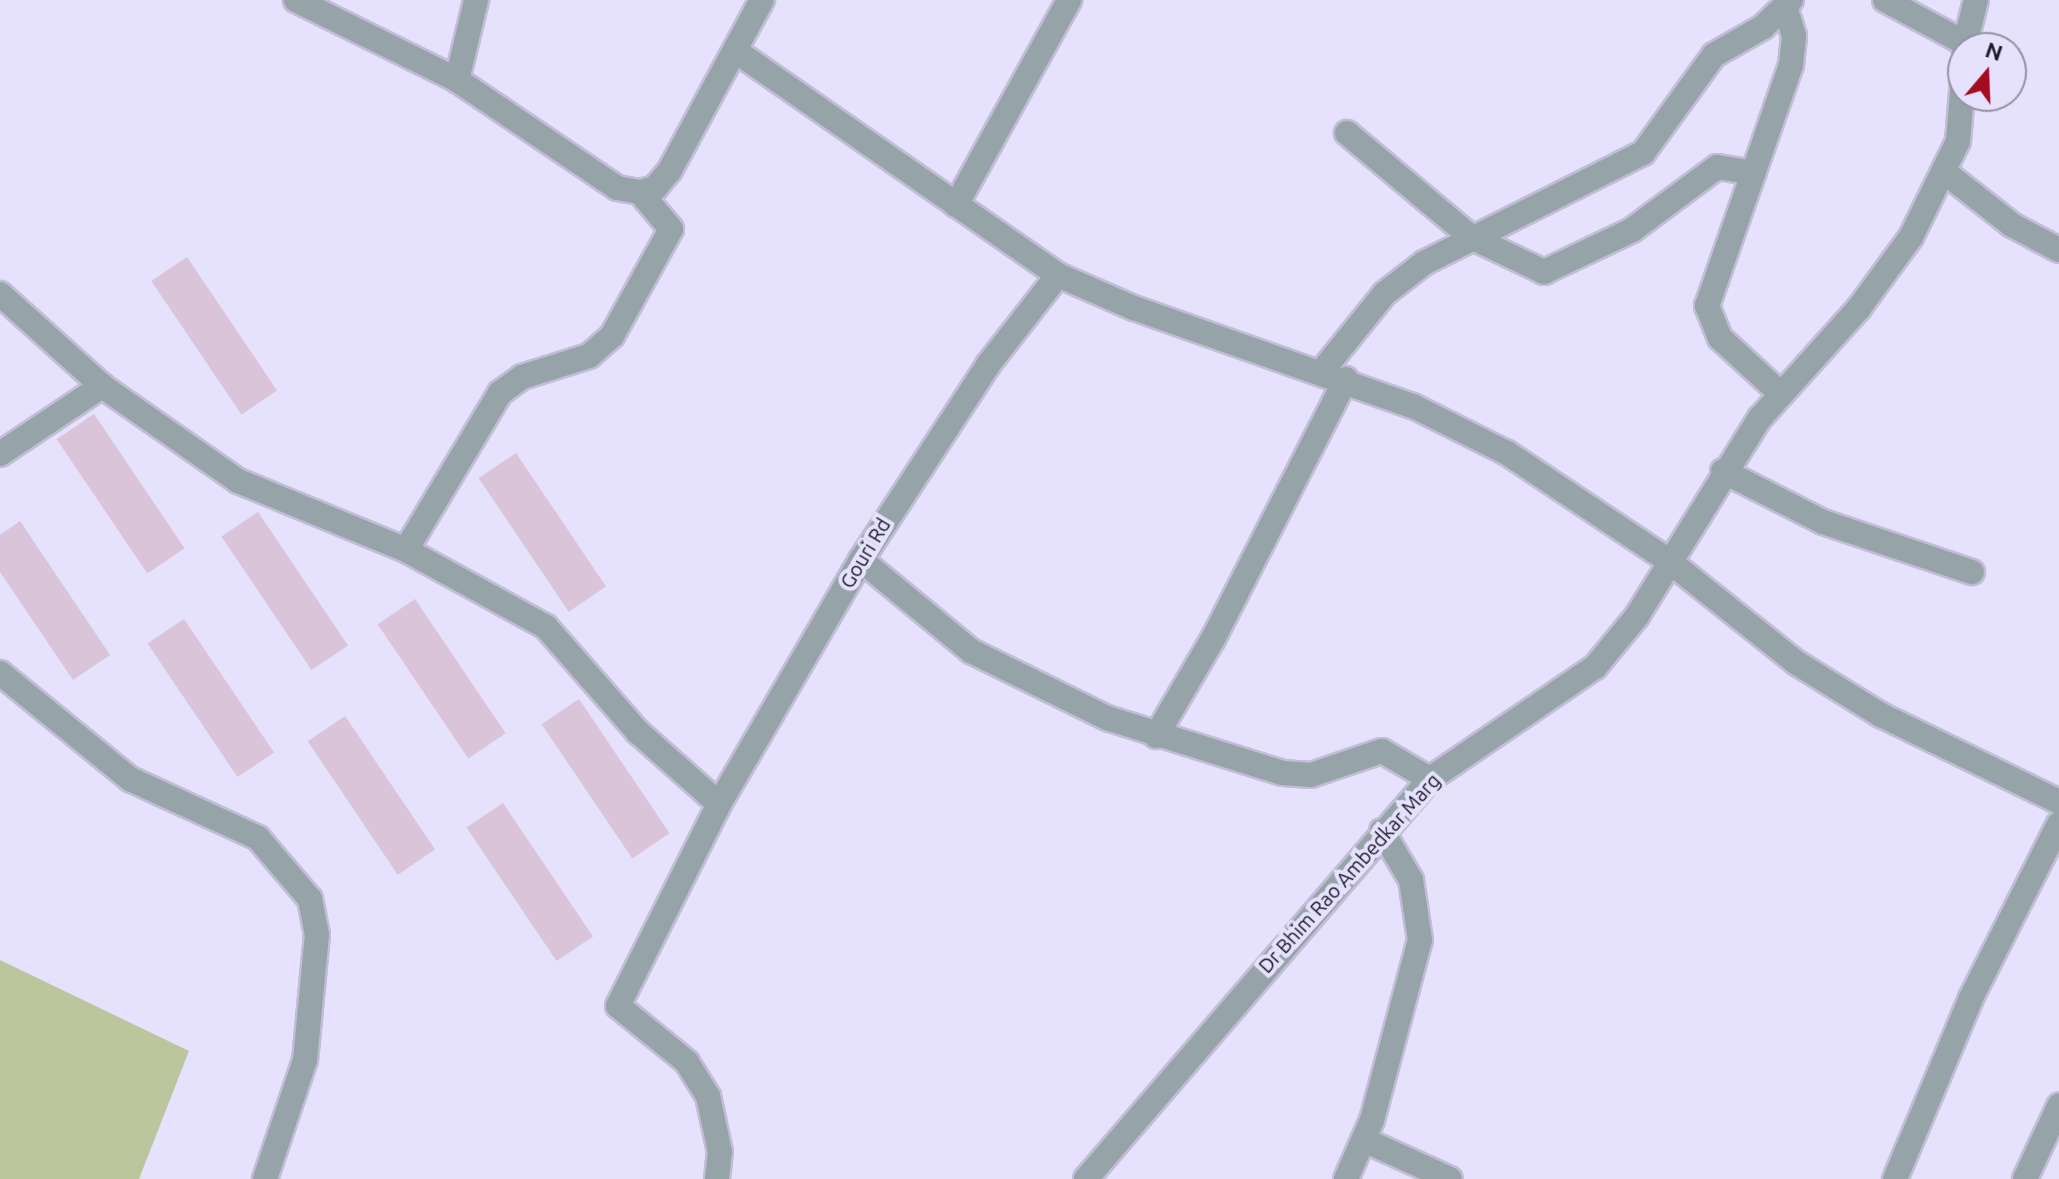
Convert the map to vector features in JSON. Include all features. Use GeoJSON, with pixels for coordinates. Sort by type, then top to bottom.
{"type":"FeatureCollection","features":[{"type":"Feature","properties":{"kind":"street"},"geometry":{"type":"LineString","coordinates":[[296,0],[457,80],[617,188],[640,192],[655,188],[670,170],[738,53],[762,0]]}},
{"type":"Feature","properties":{"kind":"street"},"geometry":{"type":"LineString","coordinates":[[457,80],[476,0]]}},
{"type":"Feature","properties":{"kind":"street"},"geometry":{"type":"LineString","coordinates":[[956,205],[1069,0]]}},
{"type":"Feature","properties":{"kind":"street"},"geometry":{"type":"LineString","coordinates":[[1885,0],[1947,35]]}},
{"type":"Feature","properties":{"kind":"street"},"geometry":{"type":"LineString","coordinates":[[1967,32],[1976,0]]}},
{"type":"Feature","properties":{"kind":"street"},"geometry":{"type":"LineString","coordinates":[[1156,736],[1220,626],[1334,375],[1384,294],[1471,237],[1527,216],[1643,153],[1714,55],[1788,4],[1794,36],[1791,65],[1707,306],[1720,338],[1781,394]]}},
{"type":"Feature","properties":{"kind":"street"},"geometry":{"type":"LineString","coordinates":[[738,53],[1058,275],[1134,308],[1334,375],[1507,453],[1669,561],[1797,663],[1869,708],[2059,802]]}},
{"type":"Feature","properties":{"kind":"street","name":"Dr Bhim Rao Ambedkar Marg"},"geometry":{"type":"LineString","coordinates":[[1086,1179],[1382,831],[1430,779],[1595,667],[1669,561],[1723,471],[1781,394],[1859,308],[1947,174],[1958,141],[1960,112]]}},
{"type":"Feature","properties":{"kind":"street"},"geometry":{"type":"LineString","coordinates":[[1347,133],[1471,237],[1544,272],[1632,230],[1717,167],[1754,173]]}},
{"type":"Feature","properties":{"kind":"street"},"geometry":{"type":"LineString","coordinates":[[1947,174],[2012,225],[2059,250]]}},
{"type":"Feature","properties":{"kind":"street"},"geometry":{"type":"LineString","coordinates":[[406,550],[500,393],[522,377],[589,356],[612,336],[671,229],[640,192]]}},
{"type":"Feature","properties":{"kind":"street","name":"Gouri Rd"},"geometry":{"type":"LineString","coordinates":[[717,1179],[720,1152],[708,1096],[687,1062],[618,1006],[719,804],[861,560],[988,365],[1058,275]]}},
{"type":"Feature","properties":{"kind":"street"},"geometry":{"type":"LineString","coordinates":[[0,294],[102,386],[238,481],[406,550],[546,627],[638,732],[719,804]]}},
{"type":"Feature","properties":{"kind":"street"},"geometry":{"type":"LineString","coordinates":[[0,454],[102,386]]}},
{"type":"Feature","properties":{"kind":"street"},"geometry":{"type":"LineString","coordinates":[[1723,471],[1823,522],[1972,572]]}},
{"type":"Feature","properties":{"kind":"street"},"geometry":{"type":"LineString","coordinates":[[861,560],[971,651],[1032,685],[1156,736],[1311,775],[1382,751],[1430,779]]}},
{"type":"Feature","properties":{"kind":"street"},"geometry":{"type":"LineString","coordinates":[[0,673],[130,779],[258,838],[310,899],[317,934],[305,1060],[265,1179]]}},
{"type":"Feature","properties":{"kind":"street"},"geometry":{"type":"LineString","coordinates":[[1895,1179],[1971,998],[2059,824]]}},
{"type":"Feature","properties":{"kind":"street"},"geometry":{"type":"LineString","coordinates":[[1346,1179],[1364,1140],[1414,979],[1420,940],[1411,880],[1382,831]]}},
{"type":"Feature","properties":{"kind":"street"},"geometry":{"type":"LineString","coordinates":[[2025,1179],[2059,1106]]}},
{"type":"Feature","properties":{"kind":"street"},"geometry":{"type":"LineString","coordinates":[[1364,1140],[1450,1179]]}},
{"type":"Feature","properties":{"kind":"green space"},"geometry":{"type":"Polygon","coordinates":[[[0,960],[189,1051],[139,1179],[0,1179],[0,960]]]}},
{"type":"Feature","properties":{"kind":"building"},"geometry":{"type":"Polygon","coordinates":[[[187,257],[277,390],[241,415],[151,281],[187,257]]]}},
{"type":"Feature","properties":{"kind":"building"},"geometry":{"type":"Polygon","coordinates":[[[94,414],[185,548],[147,573],[57,439],[94,414]]]}},
{"type":"Feature","properties":{"kind":"building"},"geometry":{"type":"Polygon","coordinates":[[[516,453],[606,586],[569,612],[479,478],[516,453]]]}},
{"type":"Feature","properties":{"kind":"building"},"geometry":{"type":"Polygon","coordinates":[[[258,512],[348,645],[312,670],[222,537],[258,512]]]}},
{"type":"Feature","properties":{"kind":"building"},"geometry":{"type":"Polygon","coordinates":[[[20,521],[110,655],[73,680],[0,572],[0,535],[20,521]]]}},
{"type":"Feature","properties":{"kind":"building"},"geometry":{"type":"Polygon","coordinates":[[[415,599],[506,733],[468,758],[378,624],[415,599]]]}},
{"type":"Feature","properties":{"kind":"building"},"geometry":{"type":"Polygon","coordinates":[[[184,619],[274,752],[238,777],[148,644],[184,619]]]}},
{"type":"Feature","properties":{"kind":"building"},"geometry":{"type":"Polygon","coordinates":[[[579,699],[670,833],[632,858],[542,724],[579,699]]]}},
{"type":"Feature","properties":{"kind":"building"},"geometry":{"type":"Polygon","coordinates":[[[345,716],[435,849],[398,875],[308,741],[345,716]]]}},
{"type":"Feature","properties":{"kind":"building"},"geometry":{"type":"Polygon","coordinates":[[[503,803],[593,936],[557,961],[467,828],[503,803]]]}}]}
